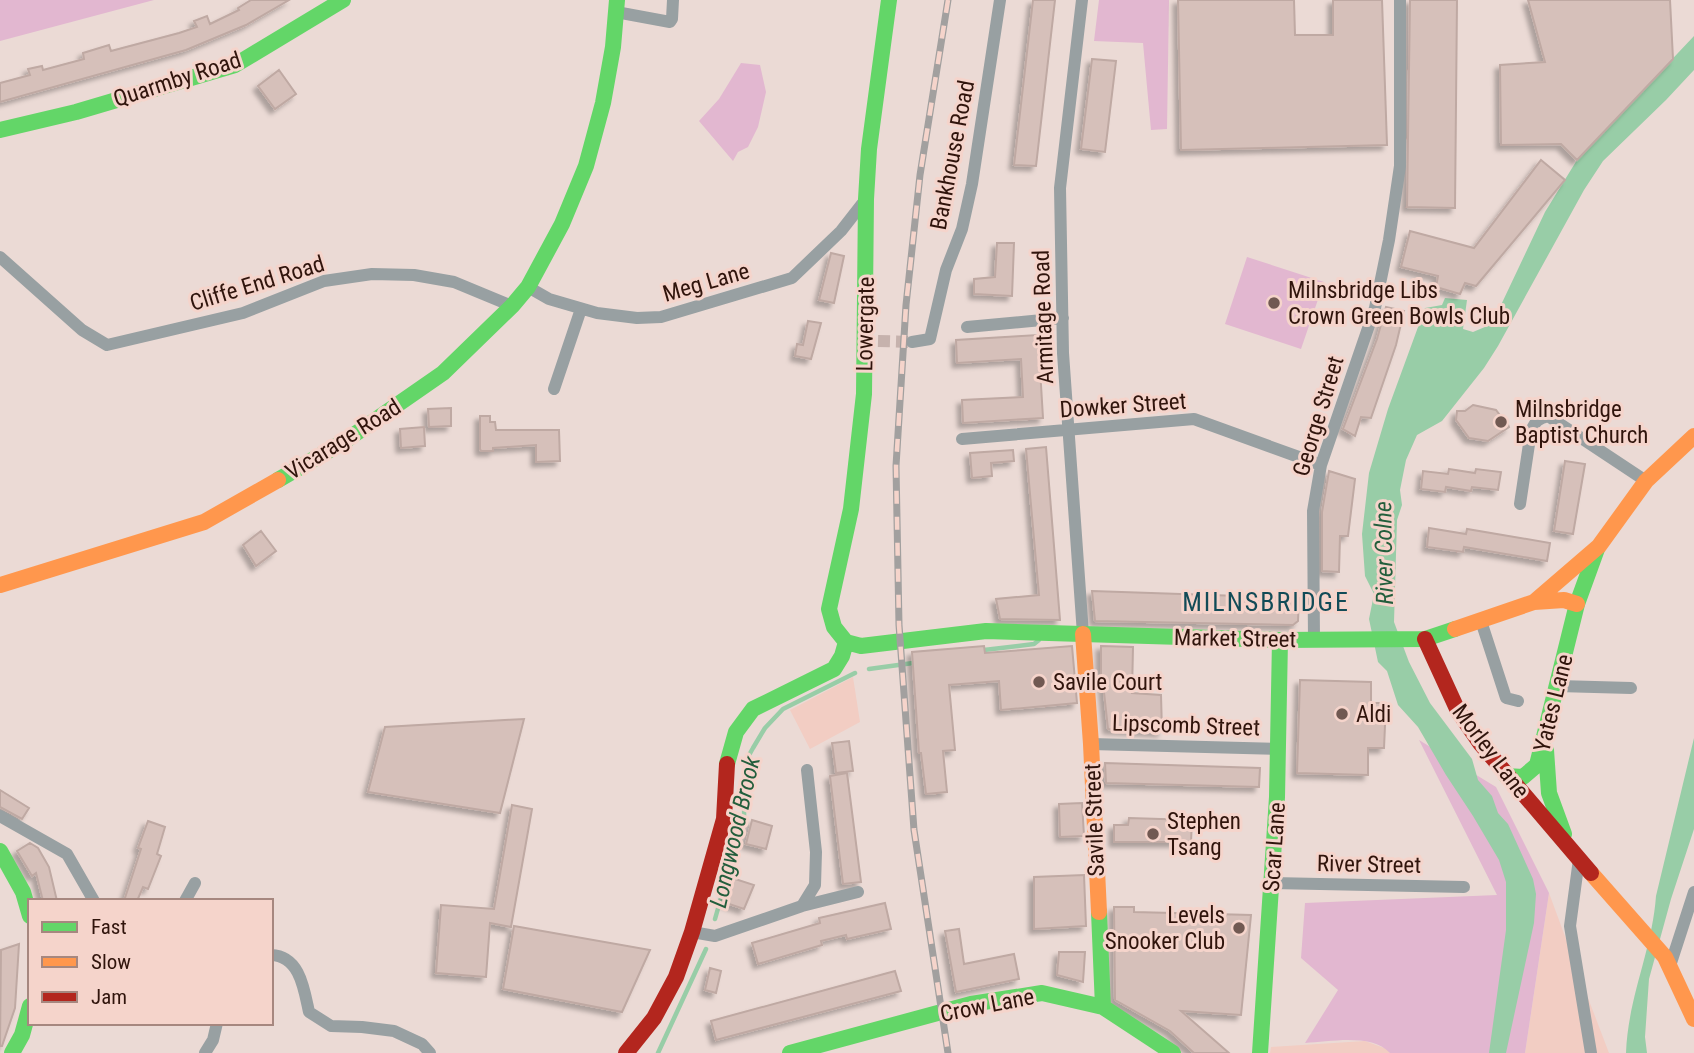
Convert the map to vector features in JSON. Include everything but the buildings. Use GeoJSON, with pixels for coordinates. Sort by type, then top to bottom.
{"type":"FeatureCollection","features":[{"type":"Feature","properties":{"kind":"street","name":"Quarmby Road"},"geometry":{"type":"LineString","coordinates":[[0,130],[76,112],[235,65],[343,0]]}},
{"type":"Feature","properties":{"kind":"street"},"geometry":{"type":"LineString","coordinates":[[617,6],[670,22],[673,0]]}},
{"type":"Feature","properties":{"kind":"street","name":"Lowergate"},"geometry":{"type":"LineString","coordinates":[[846,642],[834,627],[829,609],[851,509],[872,341],[866,199],[875,98],[889,0]]}},
{"type":"Feature","properties":{"kind":"street","name":"Bankhouse Road"},"geometry":{"type":"LineString","coordinates":[[912,341],[930,339],[946,270],[962,229],[982,126],[1000,0]]}},
{"type":"Feature","properties":{"kind":"street","name":"Armitage Road"},"geometry":{"type":"LineString","coordinates":[[1082,0],[1060,188],[1063,353],[1083,634]]}},
{"type":"Feature","properties":{"kind":"street","name":"George Street"},"geometry":{"type":"LineString","coordinates":[[1314,639],[1313,511],[1321,465],[1375,308],[1400,166],[1400,0]]}},
{"type":"Feature","properties":{"kind":"street","name":"Vicarage Road"},"geometry":{"type":"LineString","coordinates":[[0,585],[204,522],[345,441],[443,373],[528,287],[562,224],[586,166],[603,103],[617,6]]}},
{"type":"Feature","properties":{"kind":"street","name":"Meg Lane"},"geometry":{"type":"LineString","coordinates":[[528,287],[549,299],[597,313],[638,318],[661,317],[792,278],[841,232],[866,199]]}},
{"type":"Feature","properties":{"kind":"street","name":"Cliffe End Road"},"geometry":{"type":"LineString","coordinates":[[0,257],[82,330],[107,345],[243,313],[324,281],[372,274],[414,275],[454,282],[512,306]]}},
{"type":"Feature","properties":{"kind":"street"},"geometry":{"type":"LineString","coordinates":[[554,389],[581,309]]}},
{"type":"Feature","properties":{"kind":"street"},"geometry":{"type":"LineString","coordinates":[[967,327],[1063,317]]}},
{"type":"Feature","properties":{"kind":"street"},"geometry":{"type":"LineString","coordinates":[[1520,504],[1531,431],[1535,422],[1548,416],[1646,481]]}},
{"type":"Feature","properties":{"kind":"street","name":"Dowker Street"},"geometry":{"type":"LineString","coordinates":[[962,439],[1194,419],[1321,465]]}},
{"type":"Feature","properties":{"kind":"street","name":"Market Street"},"geometry":{"type":"LineString","coordinates":[[846,642],[861,646],[986,631],[1280,640],[1421,640],[1534,602],[1599,546],[1646,481],[1694,436]]}},
{"type":"Feature","properties":{"kind":"street","name":"Market Street"},"geometry":{"type":"LineString","coordinates":[[1577,604],[1599,546]]}},
{"type":"Feature","properties":{"kind":"street"},"geometry":{"type":"LineString","coordinates":[[1534,602],[1564,600],[1577,604]]}},
{"type":"Feature","properties":{"kind":"street","name":"Yates Lane"},"geometry":{"type":"LineString","coordinates":[[1506,776],[1519,779],[1529,775],[1537,765],[1577,604]]}},
{"type":"Feature","properties":{"kind":"street"},"geometry":{"type":"LineString","coordinates":[[1481,621],[1506,698],[1518,701]]}},
{"type":"Feature","properties":{"kind":"street","name":"Savile Street"},"geometry":{"type":"LineString","coordinates":[[1083,634],[1103,1007]]}},
{"type":"Feature","properties":{"kind":"street","name":"Scar Lane"},"geometry":{"type":"LineString","coordinates":[[1260,1053],[1279,749],[1280,640]]}},
{"type":"Feature","properties":{"kind":"street","name":"Morley Lane"},"geometry":{"type":"LineString","coordinates":[[1421,640],[1458,711],[1506,776],[1668,961],[1694,1019]]}},
{"type":"Feature","properties":{"kind":"street"},"geometry":{"type":"LineString","coordinates":[[626,1053],[654,1018],[677,976],[724,819],[727,759],[736,732],[753,709],[834,668],[842,656],[846,642]]}},
{"type":"Feature","properties":{"kind":"street"},"geometry":{"type":"LineString","coordinates":[[1558,686],[1632,688]]}},
{"type":"Feature","properties":{"kind":"street","name":"Morley Lane"},"geometry":{"type":"LineString","coordinates":[[1546,734],[1545,766],[1549,793],[1558,822],[1577,856]]}},
{"type":"Feature","properties":{"kind":"street","name":"Lipscomb Street"},"geometry":{"type":"LineString","coordinates":[[1091,744],[1279,749]]}},
{"type":"Feature","properties":{"kind":"street"},"geometry":{"type":"LineString","coordinates":[[802,906],[815,885],[816,852],[807,771]]}},
{"type":"Feature","properties":{"kind":"street"},"geometry":{"type":"LineString","coordinates":[[0,816],[67,854],[93,899]]}},
{"type":"Feature","properties":{"kind":"street"},"geometry":{"type":"LineString","coordinates":[[0,851],[23,892],[28,909]]}},
{"type":"Feature","properties":{"kind":"street"},"geometry":{"type":"LineString","coordinates":[[1577,856],[1570,926],[1591,1053]]}},
{"type":"Feature","properties":{"kind":"street"},"geometry":{"type":"LineString","coordinates":[[186,899],[195,883]]}},
{"type":"Feature","properties":{"kind":"street","name":"River Street"},"geometry":{"type":"LineString","coordinates":[[1272,883],[1464,887]]}},
{"type":"Feature","properties":{"kind":"street"},"geometry":{"type":"LineString","coordinates":[[692,932],[715,936],[802,906],[858,892]]}},
{"type":"Feature","properties":{"kind":"street"},"geometry":{"type":"LineString","coordinates":[[1668,961],[1690,916],[1694,892]]}},
{"type":"Feature","properties":{"kind":"street"},"geometry":{"type":"LineString","coordinates":[[273,955],[280,955],[295,966],[309,1012],[331,1026],[394,1031],[422,1044],[430,1053]]}},
{"type":"Feature","properties":{"kind":"street","name":"Crow Lane"},"geometry":{"type":"LineString","coordinates":[[790,1053],[971,1004],[1042,993],[1103,1007],[1173,1053]]}},
{"type":"Feature","properties":{"kind":"street"},"geometry":{"type":"LineString","coordinates":[[12,1053],[22,1035],[28,1013]]}},
{"type":"Feature","properties":{"kind":"street"},"geometry":{"type":"LineString","coordinates":[[205,1053],[213,1040],[217,1025]]}},
{"type":"Feature","properties":{"kind":"shaded area"},"geometry":{"type":"Polygon","coordinates":[[[0,0],[154,0],[0,41],[0,0]]]}},
{"type":"Feature","properties":{"kind":"shaded area"},"geometry":{"type":"Polygon","coordinates":[[[1099,0],[1169,0],[1167,129],[1151,130],[1143,43],[1094,41],[1099,0]]]}},
{"type":"Feature","properties":{"kind":"shaded area"},"geometry":{"type":"Polygon","coordinates":[[[741,63],[760,65],[766,92],[758,127],[748,147],[738,152],[733,161],[699,121],[719,99],[741,63]]]}},
{"type":"Feature","properties":{"kind":"shaded area","name":"Milnsbridge Libs Crown Green Bowls Club"},"geometry":{"type":"Polygon","coordinates":[[[1247,257],[1324,282],[1301,349],[1225,324],[1247,257]]]}},
{"type":"Feature","properties":{"kind":"shaded area"},"geometry":{"type":"Polygon","coordinates":[[[853,677],[860,722],[810,749],[790,710],[853,677]]]}},
{"type":"Feature","properties":{"kind":"shaded area"},"geometry":{"type":"Polygon","coordinates":[[[1419,740],[1496,787],[1549,893],[1525,1053],[1390,1053],[1382,1047],[1361,1041],[1305,1043],[1338,990],[1301,958],[1305,903],[1497,895],[1419,740]]]}},
{"type":"Feature","properties":{"kind":"shaded area"},"geometry":{"type":"Polygon","coordinates":[[[1549,893],[1577,969],[1609,1053],[1525,1053],[1549,893]]]}},
{"type":"Feature","properties":{"kind":"shaded area"},"geometry":{"type":"Polygon","coordinates":[[[1365,1041],[1387,1049],[1390,1053],[1270,1053],[1271,1047],[1365,1041]]]}},
{"type":"Feature","properties":{"kind":"water","name":"River Colne"},"geometry":{"type":"Polygon","coordinates":[[[1694,36],[1694,70],[1603,161],[1484,368],[1442,421],[1417,435],[1406,460],[1400,490],[1402,505],[1397,520],[1394,622],[1409,662],[1430,703],[1472,759],[1478,780],[1492,796],[1498,813],[1508,824],[1533,879],[1536,894],[1534,923],[1506,1053],[1489,1053],[1506,930],[1506,882],[1499,860],[1418,727],[1398,705],[1387,671],[1378,662],[1369,619],[1374,594],[1365,576],[1362,534],[1369,473],[1388,409],[1425,308],[1442,305],[1445,298],[1467,300],[1463,329],[1473,332],[1492,324],[1545,212],[1577,160],[1694,36]]]}},
{"type":"Feature","properties":{"kind":"water"},"geometry":{"type":"Polygon","coordinates":[[[1694,738],[1694,829],[1649,979],[1645,1037],[1647,1053],[1626,1053],[1631,1013],[1650,936],[1656,896],[1694,738]]]}},
{"type":"Feature","properties":{"kind":"waterway"},"geometry":{"type":"LineString","coordinates":[[984,650],[1034,644],[1039,640]]}},
{"type":"Feature","properties":{"kind":"waterway","name":"Longwood Brook"},"geometry":{"type":"LineString","coordinates":[[869,669],[913,663]]}},
{"type":"Feature","properties":{"kind":"waterway","name":"Longwood Brook"},"geometry":{"type":"LineString","coordinates":[[715,919],[744,817],[745,772],[753,748],[765,728],[783,709],[855,673]]}},
{"type":"Feature","properties":{"kind":"waterway","name":"Longwood Brook"},"geometry":{"type":"LineString","coordinates":[[658,1053],[706,949]]}},
{"type":"Feature","properties":{"kind":"tunnel"},"geometry":{"type":"LineString","coordinates":[[878,341],[912,342]]}},
{"type":"Feature","properties":{"kind":"railway"},"geometry":{"type":"LineString","coordinates":[[948,0],[920,175],[906,305],[896,466],[899,625],[914,830],[948,1053]]}},
{"type":"Feature","properties":{"kind":"traffic: fast"},"geometry":{"type":"LineString","coordinates":[[0,130],[76,112],[235,65],[343,0]]}},
{"type":"Feature","properties":{"kind":"traffic: fast"},"geometry":{"type":"LineString","coordinates":[[278,480],[345,441],[443,373],[528,287],[562,224],[586,166],[603,103],[613,47],[617,0]]}},
{"type":"Feature","properties":{"kind":"traffic: fast"},"geometry":{"type":"LineString","coordinates":[[846,642],[834,627],[829,609],[851,509],[864,394],[869,149],[889,0]]}},
{"type":"Feature","properties":{"kind":"traffic: fast"},"geometry":{"type":"LineString","coordinates":[[1506,776],[1523,777],[1537,765],[1577,604],[1597,549]]}},
{"type":"Feature","properties":{"kind":"traffic: fast"},"geometry":{"type":"LineString","coordinates":[[846,642],[861,646],[986,631],[1280,640],[1425,639],[1455,629]]}},
{"type":"Feature","properties":{"kind":"traffic: fast"},"geometry":{"type":"LineString","coordinates":[[1260,1053],[1277,797],[1280,640]]}},
{"type":"Feature","properties":{"kind":"traffic: fast"},"geometry":{"type":"LineString","coordinates":[[727,764],[736,732],[753,709],[834,669],[846,642]]}},
{"type":"Feature","properties":{"kind":"traffic: fast"},"geometry":{"type":"LineString","coordinates":[[1546,750],[1549,793],[1564,834]]}},
{"type":"Feature","properties":{"kind":"traffic: fast"},"geometry":{"type":"LineString","coordinates":[[0,851],[23,892],[28,909]]}},
{"type":"Feature","properties":{"kind":"traffic: fast"},"geometry":{"type":"LineString","coordinates":[[1099,912],[1103,1007]]}},
{"type":"Feature","properties":{"kind":"traffic: fast"},"geometry":{"type":"LineString","coordinates":[[790,1053],[971,1004],[1042,993],[1103,1007],[1173,1053]]}},
{"type":"Feature","properties":{"kind":"traffic: fast"},"geometry":{"type":"LineString","coordinates":[[12,1053],[22,1035],[28,1013]]}},
{"type":"Feature","properties":{"kind":"traffic: slow"},"geometry":{"type":"LineString","coordinates":[[1455,629],[1534,602],[1599,546],[1646,481],[1694,436]]}},
{"type":"Feature","properties":{"kind":"traffic: slow"},"geometry":{"type":"LineString","coordinates":[[0,585],[204,522],[278,480]]}},
{"type":"Feature","properties":{"kind":"traffic: slow"},"geometry":{"type":"LineString","coordinates":[[1534,602],[1564,600],[1577,604]]}},
{"type":"Feature","properties":{"kind":"traffic: slow"},"geometry":{"type":"LineString","coordinates":[[1083,634],[1099,912]]}},
{"type":"Feature","properties":{"kind":"traffic: slow"},"geometry":{"type":"LineString","coordinates":[[1591,873],[1665,957],[1694,1019]]}},
{"type":"Feature","properties":{"kind":"traffic: jam"},"geometry":{"type":"LineString","coordinates":[[1425,639],[1458,711],[1480,743],[1591,873]]}},
{"type":"Feature","properties":{"kind":"traffic: jam"},"geometry":{"type":"LineString","coordinates":[[626,1053],[654,1018],[676,977],[692,932],[724,819],[727,764]]}},
{"type":"Feature","properties":{"kind":"place","name":"Milnsbridge Libs Crown Green Bowls Club"},"geometry":{"type":"Point","coordinates":[1274,303]}},
{"type":"Feature","properties":{"kind":"place","name":"Milnsbridge Baptist Church"},"geometry":{"type":"Point","coordinates":[1501,422]}},
{"type":"Feature","properties":{"kind":"place","name":"Savile Court"},"geometry":{"type":"Point","coordinates":[1039,682]}},
{"type":"Feature","properties":{"kind":"place","name":"Aldi"},"geometry":{"type":"Point","coordinates":[1342,714]}},
{"type":"Feature","properties":{"kind":"place","name":"Stephen Tsang"},"geometry":{"type":"Point","coordinates":[1153,834]}},
{"type":"Feature","properties":{"kind":"place","name":"Levels Snooker Club"},"geometry":{"type":"Point","coordinates":[1239,928]}},
{"type":"Feature","properties":{"kind":"district","name":"MILNSBRIDGE"},"geometry":{"type":"Point","coordinates":[1266,602]}}]}
